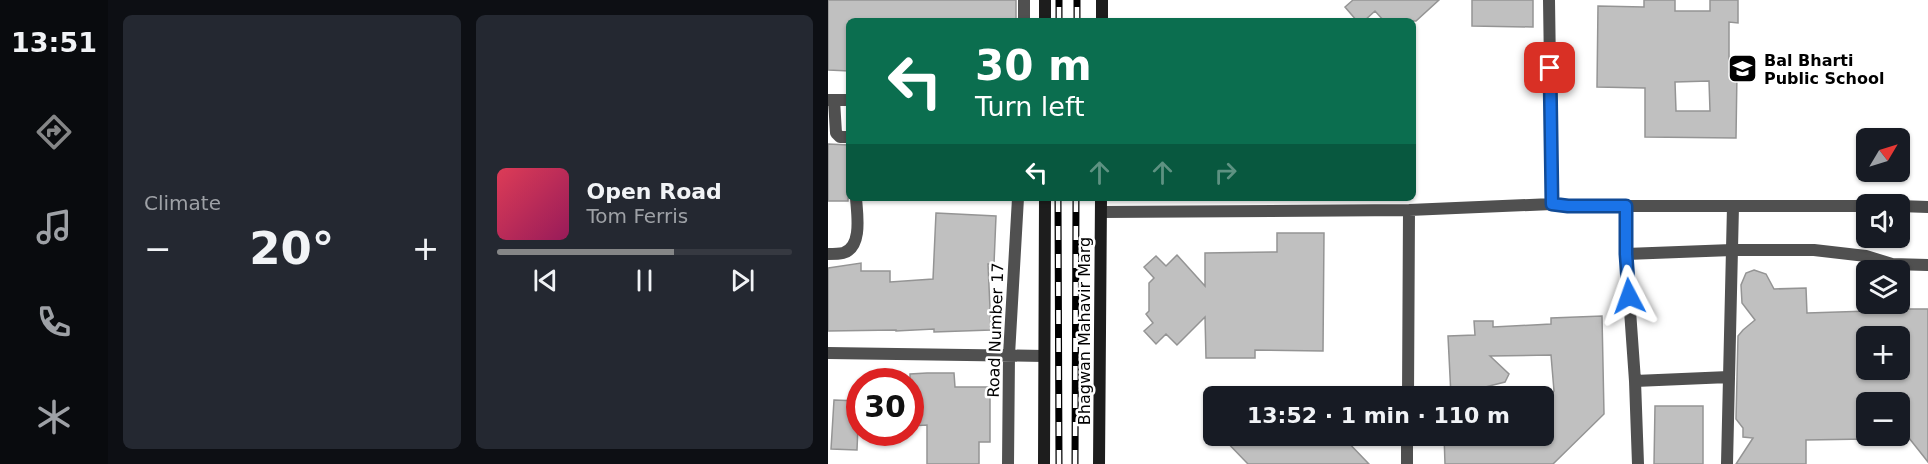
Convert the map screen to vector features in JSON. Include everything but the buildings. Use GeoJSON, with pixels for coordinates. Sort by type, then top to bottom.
{"type":"FeatureCollection","features":[{"type":"Feature","properties":{"kind":"main road"},"geometry":{"type":"LineString","coordinates":[[1045,18],[1046,0]]}},
{"type":"Feature","properties":{"kind":"main road"},"geometry":{"type":"LineString","coordinates":[[1102,0],[1102,18]]}},
{"type":"Feature","properties":{"kind":"main road"},"geometry":{"type":"LineString","coordinates":[[1044,464],[1045,201]]}},
{"type":"Feature","properties":{"kind":"main road","name":"Bhagwan Mahavir Marg"},"geometry":{"type":"LineString","coordinates":[[1099,464],[1101,201]]}},
{"type":"Feature","properties":{"kind":"street"},"geometry":{"type":"LineString","coordinates":[[1024,0],[1024,18]]}},
{"type":"Feature","properties":{"kind":"street"},"geometry":{"type":"LineString","coordinates":[[1549,0],[1552,204]]}},
{"type":"Feature","properties":{"kind":"street"},"geometry":{"type":"LineString","coordinates":[[831,100],[836,133],[840,137],[846,137]]}},
{"type":"Feature","properties":{"kind":"street"},"geometry":{"type":"LineString","coordinates":[[828,254],[845,253],[852,248],[856,240],[856,201]]}},
{"type":"Feature","properties":{"kind":"street","name":"Road Number 17"},"geometry":{"type":"LineString","coordinates":[[1008,464],[1009,356],[1018,201]]}},
{"type":"Feature","properties":{"kind":"street"},"geometry":{"type":"LineString","coordinates":[[1101,212],[1409,210],[1552,204],[1568,206],[1856,206]]}},
{"type":"Feature","properties":{"kind":"street"},"geometry":{"type":"LineString","coordinates":[[1626,206],[1626,254],[1638,464]]}},
{"type":"Feature","properties":{"kind":"street"},"geometry":{"type":"LineString","coordinates":[[1727,464],[1733,206]]}},
{"type":"Feature","properties":{"kind":"street"},"geometry":{"type":"LineString","coordinates":[[1910,207],[1928,207]]}},
{"type":"Feature","properties":{"kind":"street"},"geometry":{"type":"LineString","coordinates":[[1408,386],[1409,210]]}},
{"type":"Feature","properties":{"kind":"street"},"geometry":{"type":"LineString","coordinates":[[1626,254],[1814,250],[1866,256],[1892,264],[1928,265]]}},
{"type":"Feature","properties":{"kind":"street"},"geometry":{"type":"LineString","coordinates":[[828,353],[1044,356]]}},
{"type":"Feature","properties":{"kind":"street"},"geometry":{"type":"LineString","coordinates":[[1635,381],[1729,377]]}},
{"type":"Feature","properties":{"kind":"street"},"geometry":{"type":"LineString","coordinates":[[1407,446],[1407,464]]}},
{"type":"Feature","properties":{"kind":"railway"},"geometry":{"type":"LineString","coordinates":[[1059,0],[1059,18]]}},
{"type":"Feature","properties":{"kind":"railway"},"geometry":{"type":"LineString","coordinates":[[1077,0],[1077,18]]}},
{"type":"Feature","properties":{"kind":"railway"},"geometry":{"type":"LineString","coordinates":[[1058,201],[1059,464]]}},
{"type":"Feature","properties":{"kind":"railway"},"geometry":{"type":"LineString","coordinates":[[1075,464],[1076,201]]}},
{"type":"Feature","properties":{"kind":"place","name":"Bal Bharti Public School"},"geometry":{"type":"Point","coordinates":[1743,69]}},
{"type":"Feature","properties":{"kind":"route"},"geometry":{"type":"LineString","coordinates":[[1550,68],[1552,204],[1626,206],[1629,296]]}}]}
